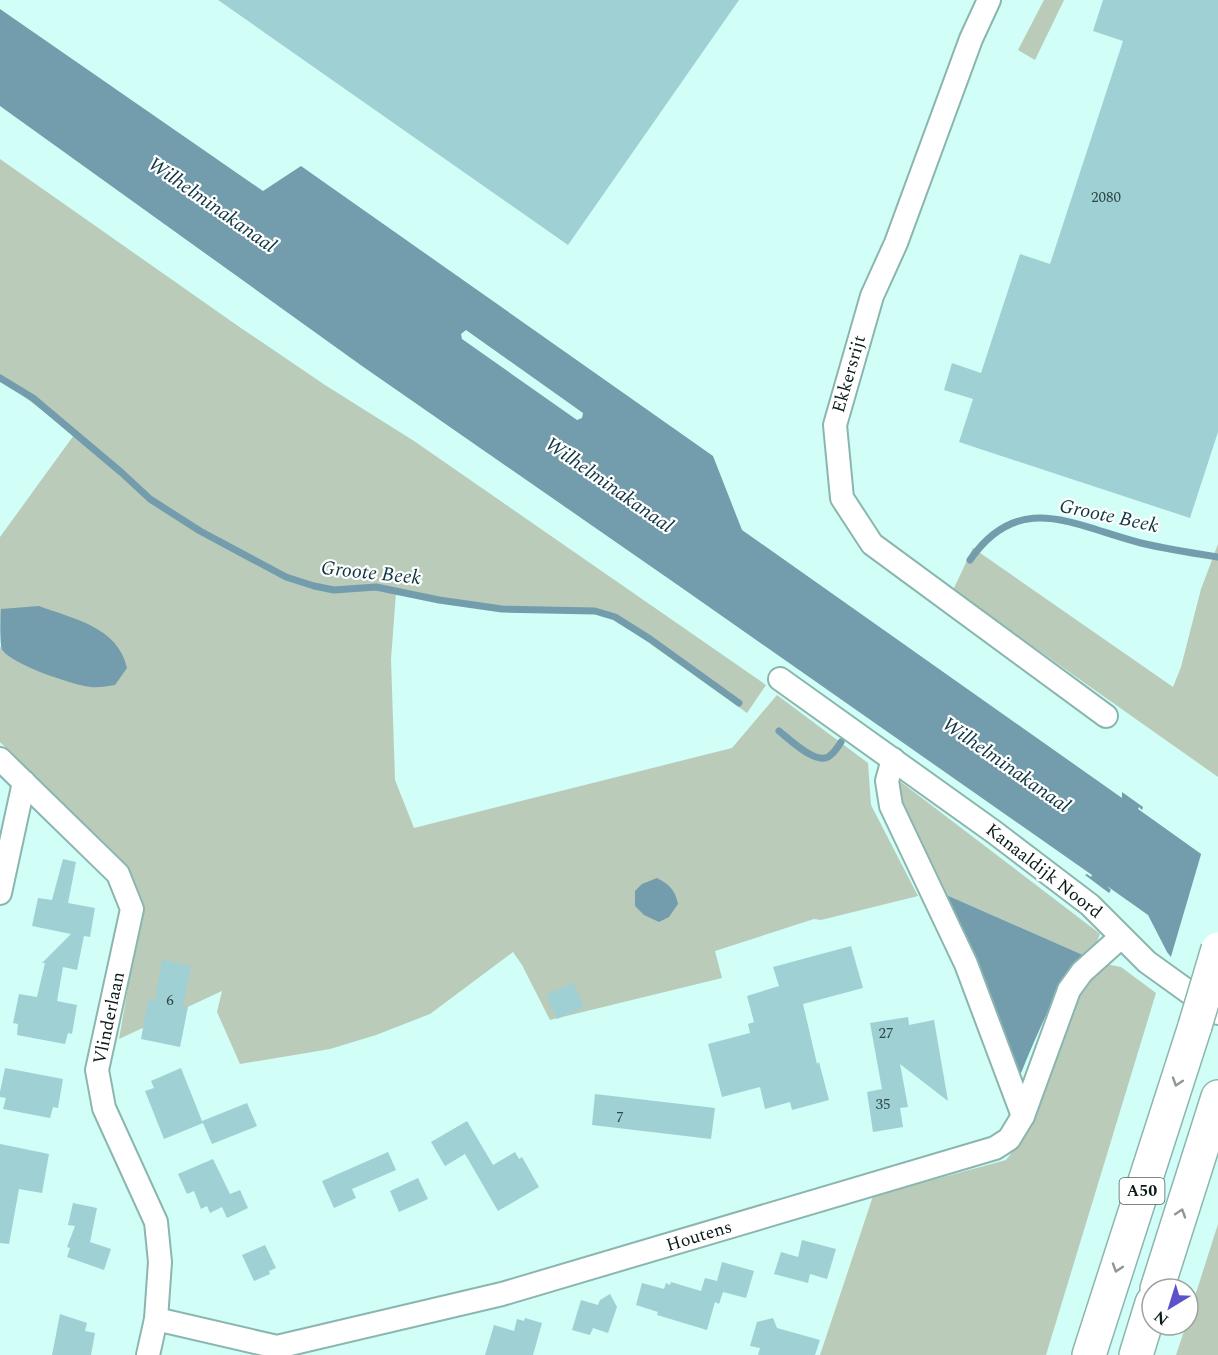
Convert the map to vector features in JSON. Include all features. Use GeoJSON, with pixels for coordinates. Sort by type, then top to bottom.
{"type":"FeatureCollection","features":[{"type":"Feature","properties":{"kind":"highway","name":"A50"},"geometry":{"type":"LineString","coordinates":[[1089,1355],[1206,1020],[1218,949]]}},
{"type":"Feature","properties":{"kind":"highway","name":"A50"},"geometry":{"type":"LineString","coordinates":[[1161,1277],[1218,1097]]}},
{"type":"Feature","properties":{"kind":"highway"},"geometry":{"type":"LineString","coordinates":[[1136,1355],[1142,1337]]}},
{"type":"Feature","properties":{"kind":"street","name":"Ekkersrijt"},"geometry":{"type":"LineString","coordinates":[[989,0],[971,39],[896,243],[872,296],[835,425],[842,498],[872,544],[1107,716]]}},
{"type":"Feature","properties":{"kind":"street","name":"Kanaaldijk Noord"},"geometry":{"type":"LineString","coordinates":[[780,680],[994,831],[1090,905],[1206,1020]]}},
{"type":"Feature","properties":{"kind":"street","name":"Vlinderlaan"},"geometry":{"type":"LineString","coordinates":[[0,759],[118,874],[132,909],[97,1070],[104,1108],[156,1222],[160,1262],[156,1319],[148,1355]]}},
{"type":"Feature","properties":{"kind":"street"},"geometry":{"type":"LineString","coordinates":[[893,759],[887,781],[891,806],[966,964],[1023,1116]]}},
{"type":"Feature","properties":{"kind":"street"},"geometry":{"type":"LineString","coordinates":[[0,893],[24,782]]}},
{"type":"Feature","properties":{"kind":"street","name":"Houtens"},"geometry":{"type":"LineString","coordinates":[[156,1319],[277,1347],[502,1294],[995,1148],[1010,1139],[1023,1116],[1069,990],[1082,972],[1120,937]]}},
{"type":"Feature","properties":{"kind":"green space"},"geometry":{"type":"Polygon","coordinates":[[[1044,0],[1064,0],[1035,60],[1018,50],[1044,0]]]}},
{"type":"Feature","properties":{"kind":"green space"},"geometry":{"type":"Polygon","coordinates":[[[0,159],[238,326],[325,385],[414,441],[766,685],[747,713],[603,610],[543,612],[462,604],[396,593],[391,659],[395,780],[414,828],[732,748],[777,695],[868,763],[871,805],[918,896],[821,920],[814,919],[715,951],[722,978],[550,1020],[513,952],[430,1014],[376,1035],[330,1049],[240,1064],[217,1012],[222,991],[119,1039],[143,902],[131,873],[0,742],[0,646],[4,653],[0,612],[0,537],[74,435],[0,378],[0,159]]]}},
{"type":"Feature","properties":{"kind":"green space"},"geometry":{"type":"Polygon","coordinates":[[[1218,544],[1218,777],[953,590],[973,548],[1173,687],[1181,667],[1201,589],[1218,544]]]}},
{"type":"Feature","properties":{"kind":"green space"},"geometry":{"type":"Polygon","coordinates":[[[897,779],[1100,934],[1096,944],[1083,955],[942,893],[901,821],[897,779]]]}},
{"type":"Feature","properties":{"kind":"green space"},"geometry":{"type":"Polygon","coordinates":[[[1106,964],[1121,967],[1156,993],[1046,1355],[820,1355],[873,1196],[1006,1160],[1016,1147],[1077,990],[1106,964]]]}},
{"type":"Feature","properties":{"kind":"green space"},"geometry":{"type":"Polygon","coordinates":[[[1218,1224],[1218,1355],[1176,1355],[1182,1337],[1200,1337],[1200,1280],[1218,1224]]]}},
{"type":"Feature","properties":{"kind":"water","name":"Wilhelminakanaal"},"geometry":{"type":"Polygon","coordinates":[[[0,9],[263,191],[301,166],[713,456],[742,530],[1122,798],[1122,792],[1143,807],[1142,810],[1139,807],[1138,809],[1218,866],[1178,966],[1167,952],[1148,915],[1107,886],[1111,890],[1109,893],[1085,875],[1091,877],[1092,875],[362,366],[0,106],[0,9]],[[466,330],[461,334],[462,339],[577,420],[582,418],[583,413],[466,330]]]}},
{"type":"Feature","properties":{"kind":"water"},"geometry":{"type":"Polygon","coordinates":[[[39,606],[93,626],[114,643],[122,654],[127,668],[115,685],[94,687],[71,682],[30,668],[8,656],[2,650],[1,609],[39,606]]]}},
{"type":"Feature","properties":{"kind":"water"},"geometry":{"type":"Polygon","coordinates":[[[657,878],[671,888],[678,904],[669,917],[659,922],[644,915],[635,906],[635,891],[642,884],[657,878]]]}},
{"type":"Feature","properties":{"kind":"water"},"geometry":{"type":"Polygon","coordinates":[[[942,893],[1083,955],[1056,995],[1018,1081],[1003,1048],[975,954],[942,893]]]}},
{"type":"Feature","properties":{"kind":"pier"},"geometry":{"type":"Polygon","coordinates":[[[1202,851],[1218,862],[1218,997],[1176,968],[1170,960],[1202,851]]]}},
{"type":"Feature","properties":{"kind":"building"},"geometry":{"type":"Polygon","coordinates":[[[218,0],[739,0],[568,245],[218,0]]]}},
{"type":"Feature","properties":{"kind":"building"},"geometry":{"type":"Polygon","coordinates":[[[1103,0],[1218,0],[1218,432],[1190,518],[959,442],[973,399],[944,390],[952,363],[981,373],[1020,254],[1050,264],[1123,41],[1093,31],[1103,0]]]}},
{"type":"Feature","properties":{"kind":"building"},"geometry":{"type":"Polygon","coordinates":[[[63,859],[76,862],[68,903],[95,908],[90,937],[84,936],[77,970],[63,967],[57,1001],[77,1005],[72,1034],[68,1033],[65,1044],[17,1035],[18,1024],[13,1023],[19,994],[37,997],[45,963],[42,963],[71,934],[32,926],[38,898],[52,900],[63,859]]]}},
{"type":"Feature","properties":{"kind":"building"},"geometry":{"type":"Polygon","coordinates":[[[851,946],[863,988],[803,1004],[817,1064],[819,1062],[829,1100],[792,1110],[790,1102],[765,1109],[760,1087],[722,1097],[708,1044],[750,1033],[748,1024],[754,1022],[747,996],[779,986],[773,967],[851,946]]]}},
{"type":"Feature","properties":{"kind":"building"},"geometry":{"type":"Polygon","coordinates":[[[162,960],[191,966],[183,1006],[188,1007],[180,1047],[141,1039],[148,1000],[155,1001],[162,960]]]}},
{"type":"Feature","properties":{"kind":"building"},"geometry":{"type":"Polygon","coordinates":[[[573,983],[584,1007],[557,1019],[546,995],[573,983]]]}},
{"type":"Feature","properties":{"kind":"building"},"geometry":{"type":"Polygon","coordinates":[[[908,1017],[909,1025],[934,1020],[948,1101],[900,1064],[908,1107],[900,1108],[903,1127],[873,1132],[867,1092],[882,1089],[870,1023],[908,1017]]]}},
{"type":"Feature","properties":{"kind":"building"},"geometry":{"type":"Polygon","coordinates":[[[5,1068],[63,1079],[58,1108],[53,1107],[50,1118],[3,1109],[6,1098],[0,1097],[0,1092],[5,1068]]]}},
{"type":"Feature","properties":{"kind":"building"},"geometry":{"type":"Polygon","coordinates":[[[181,1068],[202,1121],[247,1103],[257,1126],[212,1144],[203,1123],[164,1139],[145,1091],[154,1088],[151,1081],[181,1068]]]}},
{"type":"Feature","properties":{"kind":"building"},"geometry":{"type":"Polygon","coordinates":[[[595,1094],[715,1108],[711,1139],[592,1125],[595,1094]]]}},
{"type":"Feature","properties":{"kind":"building"},"geometry":{"type":"Polygon","coordinates":[[[467,1121],[493,1165],[515,1152],[519,1159],[522,1157],[539,1187],[498,1211],[465,1154],[445,1166],[431,1142],[467,1121]]]}},
{"type":"Feature","properties":{"kind":"building"},"geometry":{"type":"Polygon","coordinates":[[[0,1144],[49,1154],[42,1193],[19,1189],[9,1244],[0,1243],[0,1144]]]}},
{"type":"Feature","properties":{"kind":"building"},"geometry":{"type":"Polygon","coordinates":[[[388,1152],[396,1170],[352,1189],[356,1198],[334,1208],[322,1181],[388,1152]]]}},
{"type":"Feature","properties":{"kind":"building"},"geometry":{"type":"Polygon","coordinates":[[[213,1159],[230,1194],[240,1190],[248,1208],[227,1218],[222,1207],[210,1213],[207,1206],[201,1209],[194,1191],[187,1194],[178,1174],[213,1159]]]}},
{"type":"Feature","properties":{"kind":"building"},"geometry":{"type":"Polygon","coordinates":[[[418,1178],[428,1199],[399,1212],[390,1191],[418,1178]]]}},
{"type":"Feature","properties":{"kind":"building"},"geometry":{"type":"Polygon","coordinates":[[[73,1203],[97,1208],[90,1242],[111,1249],[104,1270],[67,1257],[70,1248],[67,1247],[75,1226],[68,1225],[73,1203]]]}},
{"type":"Feature","properties":{"kind":"building"},"geometry":{"type":"Polygon","coordinates":[[[802,1240],[836,1249],[827,1279],[810,1274],[808,1283],[774,1274],[781,1252],[798,1257],[802,1240]]]}},
{"type":"Feature","properties":{"kind":"building"},"geometry":{"type":"Polygon","coordinates":[[[265,1245],[276,1268],[269,1271],[270,1274],[254,1281],[242,1255],[265,1245]]]}},
{"type":"Feature","properties":{"kind":"building"},"geometry":{"type":"Polygon","coordinates":[[[722,1262],[754,1271],[746,1298],[723,1292],[719,1304],[715,1302],[707,1330],[657,1315],[658,1312],[636,1305],[642,1283],[664,1289],[666,1283],[670,1285],[671,1282],[701,1291],[705,1278],[717,1281],[722,1262]]]}},
{"type":"Feature","properties":{"kind":"building"},"geometry":{"type":"Polygon","coordinates":[[[610,1294],[617,1307],[608,1333],[593,1328],[590,1335],[572,1330],[581,1300],[598,1305],[600,1300],[610,1294]]]}},
{"type":"Feature","properties":{"kind":"building"},"geometry":{"type":"Polygon","coordinates":[[[60,1314],[87,1323],[85,1331],[95,1333],[91,1355],[52,1355],[60,1314]]]}},
{"type":"Feature","properties":{"kind":"building"},"geometry":{"type":"Polygon","coordinates":[[[525,1318],[542,1323],[533,1355],[485,1355],[494,1325],[514,1331],[517,1319],[524,1321],[525,1318]]]}},
{"type":"Feature","properties":{"kind":"building"},"geometry":{"type":"Polygon","coordinates":[[[773,1318],[777,1328],[820,1340],[815,1355],[758,1355],[760,1348],[750,1346],[757,1322],[773,1318]]]}},
{"type":"Feature","properties":{"kind":"waterway","name":"Groote Beek"},"geometry":{"type":"LineString","coordinates":[[0,378],[33,398],[150,499],[200,531],[286,577],[334,590],[376,587],[439,600],[502,609],[595,611],[615,617],[650,639],[739,703]]}},
{"type":"Feature","properties":{"kind":"waterway","name":"Groote Beek"},"geometry":{"type":"LineString","coordinates":[[970,560],[989,538],[1008,525],[1028,519],[1049,518],[1141,543],[1218,557]]}},
{"type":"Feature","properties":{"kind":"waterway","name":"Groote Beek"},"geometry":{"type":"LineString","coordinates":[[779,731],[802,750],[816,757],[828,757],[841,742]]}}]}
